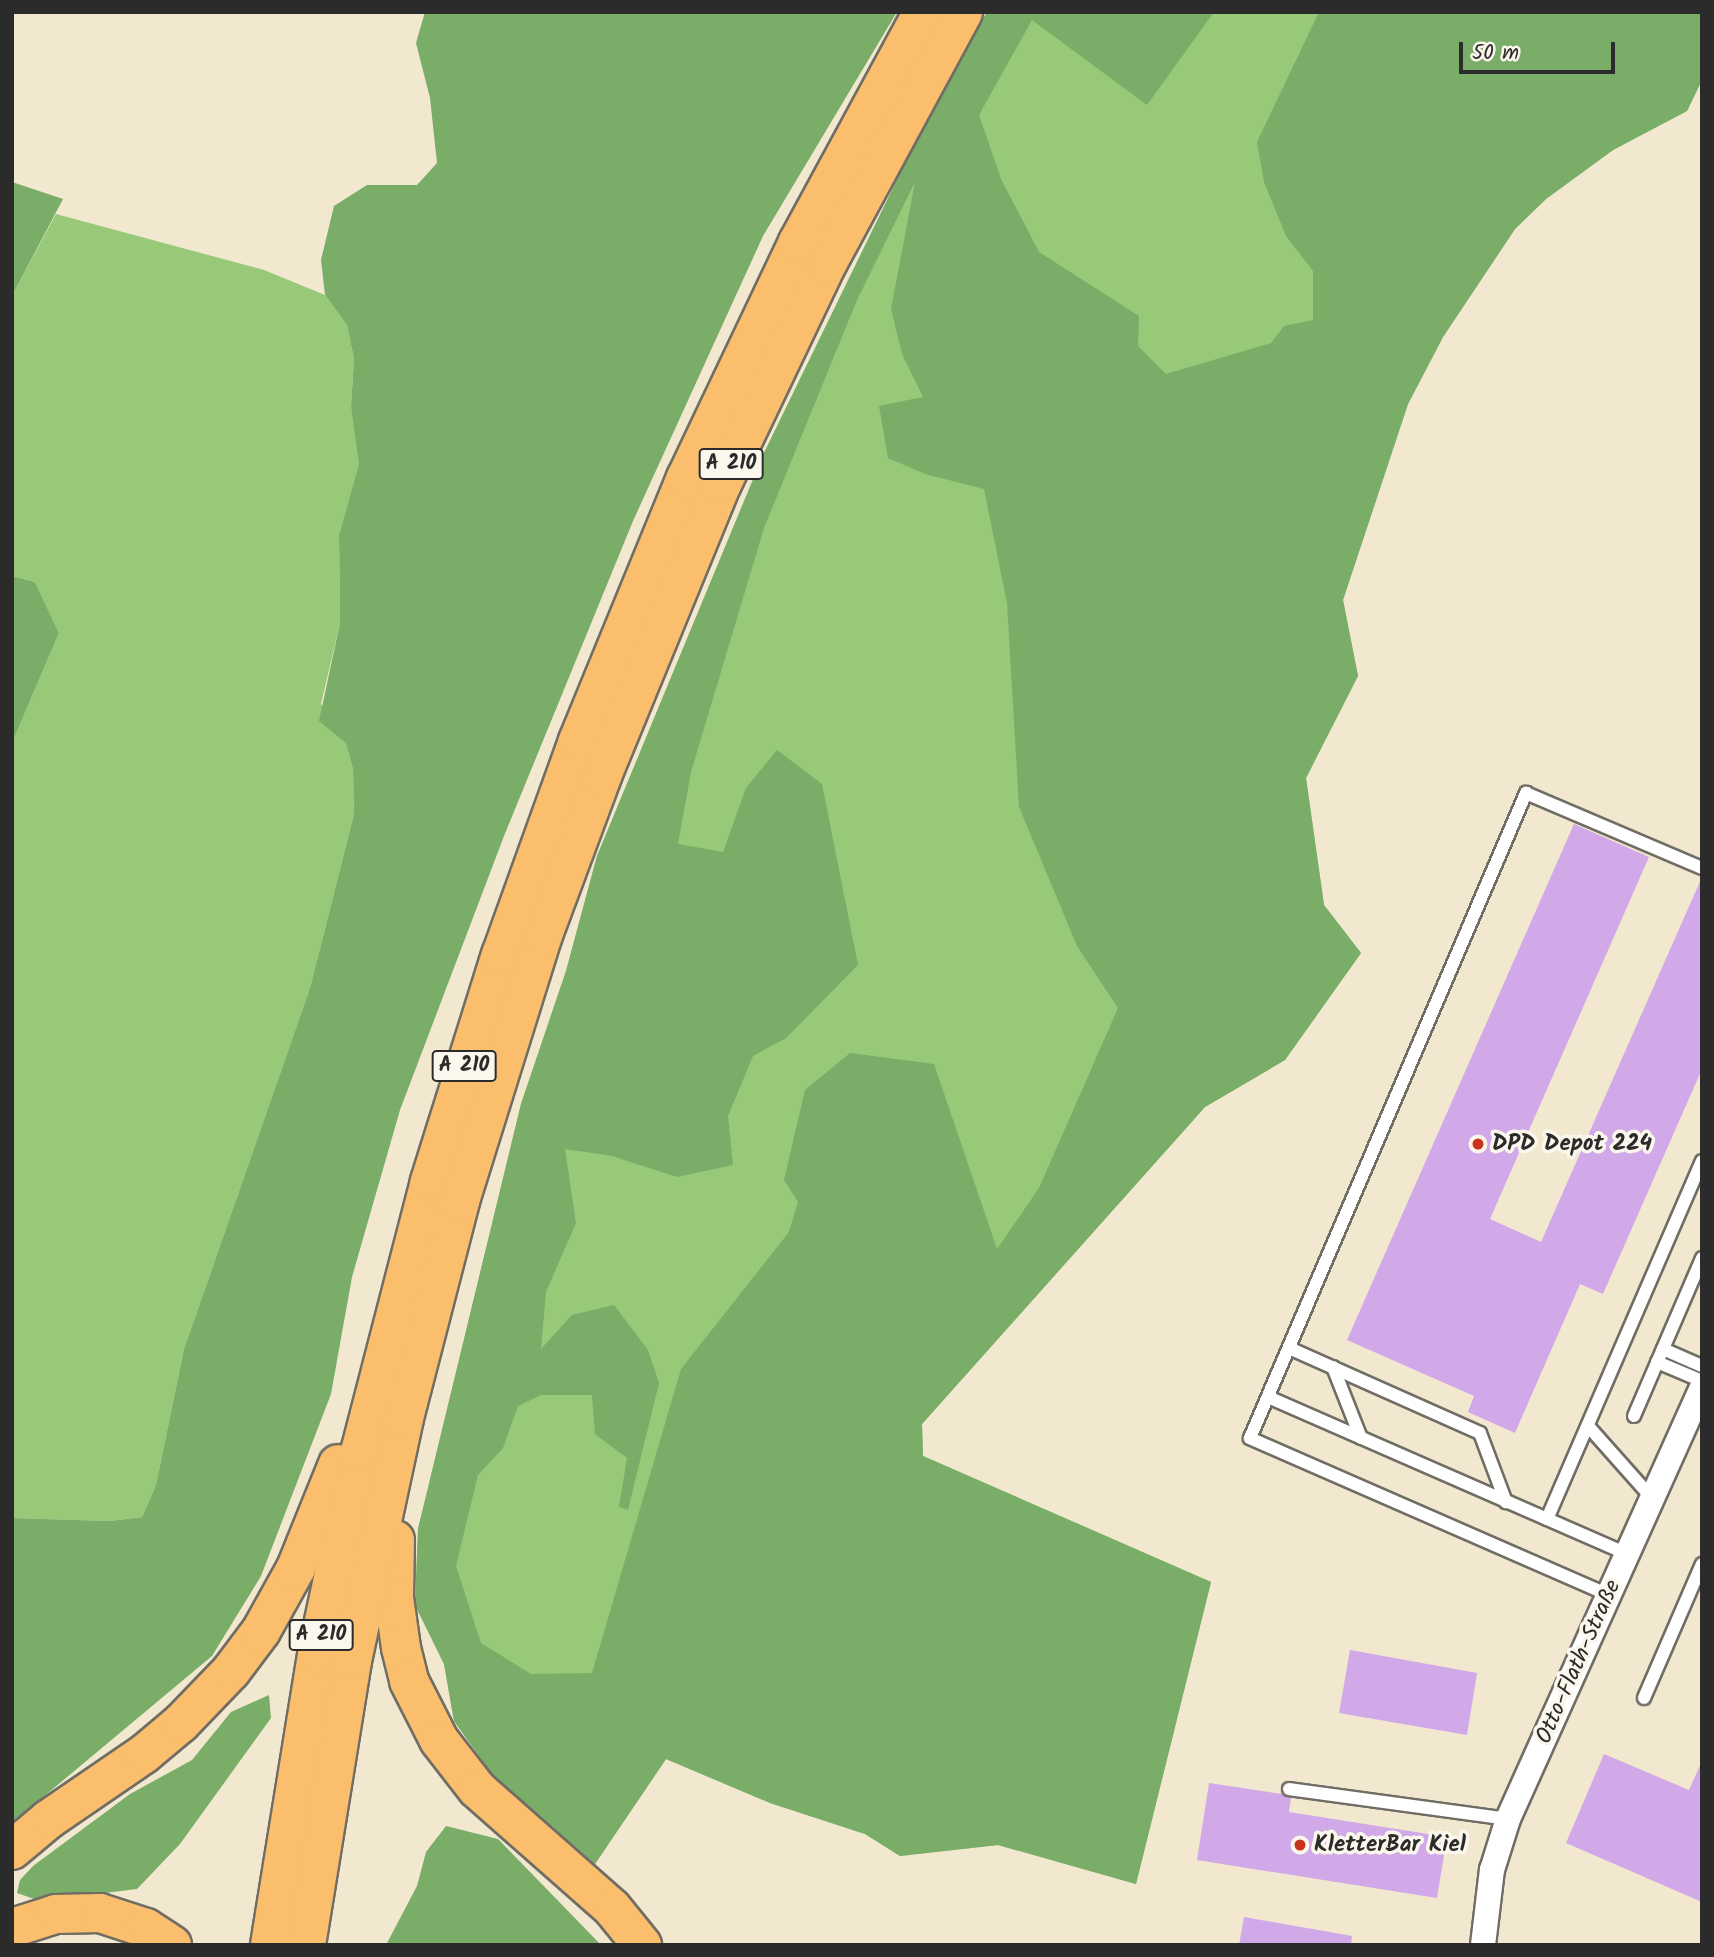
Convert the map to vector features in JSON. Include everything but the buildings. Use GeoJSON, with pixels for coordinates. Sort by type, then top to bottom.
{"type":"FeatureCollection","features":[{"type":"Feature","properties":{"kind":"highway","name":"A 210"},"geometry":{"type":"LineString","coordinates":[[270,1945],[317,1654],[391,1328],[467,1056],[602,681],[740,362],[798,243],[922,12]]}},
{"type":"Feature","properties":{"kind":"highway","name":"A 210"},"geometry":{"type":"LineString","coordinates":[[306,1945],[350,1674],[404,1419],[500,1072],[602,776],[722,484],[852,215],[963,12]]}},
{"type":"Feature","properties":{"kind":"highway"},"geometry":{"type":"LineString","coordinates":[[12,1850],[181,1723],[249,1647],[296,1568],[391,1328]]}},
{"type":"Feature","properties":{"kind":"highway"},"geometry":{"type":"LineString","coordinates":[[404,1419],[394,1598],[401,1648],[418,1700],[439,1740],[477,1789],[612,1908],[642,1945]]}},
{"type":"Feature","properties":{"kind":"highway"},"geometry":{"type":"LineString","coordinates":[[12,1928],[56,1914],[100,1913],[146,1927],[172,1945]]}},
{"type":"Feature","properties":{"kind":"street","name":"Otto-Flath-Straße"},"geometry":{"type":"LineString","coordinates":[[1483,1945],[1492,1870],[1508,1819],[1702,1388]]}},
{"type":"Feature","properties":{"kind":"lane"},"geometry":{"type":"LineString","coordinates":[[1609,1595],[1250,1438],[1526,793],[1702,868]]}},
{"type":"Feature","properties":{"kind":"lane"},"geometry":{"type":"LineString","coordinates":[[1547,1519],[1702,1161]]}},
{"type":"Feature","properties":{"kind":"lane"},"geometry":{"type":"LineString","coordinates":[[1634,1416],[1702,1258]]}},
{"type":"Feature","properties":{"kind":"lane"},"geometry":{"type":"LineString","coordinates":[[1289,1348],[1480,1433],[1506,1502]]}},
{"type":"Feature","properties":{"kind":"lane"},"geometry":{"type":"LineString","coordinates":[[1660,1355],[1702,1366]]}},
{"type":"Feature","properties":{"kind":"lane"},"geometry":{"type":"LineString","coordinates":[[1660,1355],[1702,1381]]}},
{"type":"Feature","properties":{"kind":"lane"},"geometry":{"type":"LineString","coordinates":[[1333,1367],[1361,1438]]}},
{"type":"Feature","properties":{"kind":"lane"},"geometry":{"type":"LineString","coordinates":[[1268,1397],[1627,1554]]}},
{"type":"Feature","properties":{"kind":"lane"},"geometry":{"type":"LineString","coordinates":[[1588,1426],[1652,1498]]}},
{"type":"Feature","properties":{"kind":"lane"},"geometry":{"type":"LineString","coordinates":[[1644,1698],[1702,1563]]}},
{"type":"Feature","properties":{"kind":"lane"},"geometry":{"type":"LineString","coordinates":[[1289,1788],[1508,1819]]}},
{"type":"Feature","properties":{"kind":"green space"},"geometry":{"type":"Polygon","coordinates":[[[425,12],[897,12],[763,236],[633,521],[504,836],[400,1110],[352,1277],[331,1394],[261,1576],[212,1656],[12,1823],[12,1518],[110,1521],[142,1517],[156,1485],[184,1349],[310,988],[354,814],[353,769],[346,743],[319,721],[340,623],[339,535],[359,464],[351,406],[354,359],[347,325],[325,295],[321,260],[334,206],[367,185],[417,185],[437,163],[430,98],[416,43],[425,12]]]}},
{"type":"Feature","properties":{"kind":"green space"},"geometry":{"type":"Polygon","coordinates":[[[987,12],[1702,12],[1702,80],[1687,111],[1613,150],[1546,199],[1515,229],[1443,337],[1408,404],[1343,600],[1358,676],[1306,778],[1324,905],[1361,953],[1285,1060],[1205,1107],[922,1424],[923,1456],[1211,1582],[1136,1884],[998,1845],[900,1856],[865,1834],[770,1803],[666,1759],[595,1864],[492,1774],[454,1721],[444,1664],[415,1605],[418,1529],[521,1104],[566,971],[597,856],[764,453],[930,112],[987,12]]]}},
{"type":"Feature","properties":{"kind":"green space"},"geometry":{"type":"Polygon","coordinates":[[[987,12],[1214,12],[1147,105],[1032,20],[979,115],[1001,179],[1039,252],[1139,316],[1138,346],[1166,374],[1271,343],[1284,326],[1313,320],[1313,271],[1286,236],[1264,182],[1257,142],[1319,12],[1702,12],[1702,80],[1687,111],[1613,150],[1546,199],[1515,229],[1443,337],[1408,404],[1343,600],[1358,676],[1306,778],[1324,905],[1361,953],[1285,1060],[1205,1107],[922,1424],[923,1456],[1211,1582],[1136,1884],[998,1845],[900,1856],[865,1834],[770,1803],[666,1759],[595,1864],[492,1774],[454,1721],[444,1664],[415,1605],[418,1529],[521,1104],[566,971],[597,856],[764,453],[930,112],[987,12]],[[915,182],[857,300],[764,528],[691,772],[678,844],[723,852],[746,788],[777,750],[822,784],[858,965],[786,1038],[753,1056],[728,1116],[733,1165],[677,1177],[612,1156],[565,1149],[576,1223],[546,1292],[541,1349],[572,1315],[614,1305],[648,1350],[659,1383],[628,1510],[619,1507],[627,1458],[595,1434],[592,1395],[541,1395],[518,1406],[503,1448],[478,1475],[456,1566],[481,1643],[531,1674],[592,1673],[681,1369],[789,1232],[798,1202],[784,1180],[805,1090],[850,1053],[934,1064],[997,1249],[1039,1188],[1118,1008],[1077,946],[1019,807],[1007,603],[984,489],[925,474],[888,458],[879,406],[923,397],[902,354],[891,309],[915,182]]]}},
{"type":"Feature","properties":{"kind":"green space"},"geometry":{"type":"Polygon","coordinates":[[[12,182],[63,199],[12,296],[12,182]]]}},
{"type":"Feature","properties":{"kind":"green space"},"geometry":{"type":"Polygon","coordinates":[[[56,214],[264,270],[325,295],[347,325],[354,359],[351,406],[358,436],[359,465],[339,535],[340,623],[321,704],[346,742],[353,769],[354,814],[310,988],[184,1349],[156,1485],[142,1517],[110,1521],[12,1518],[12,743],[59,633],[35,582],[12,576],[12,296],[56,214]]]}},
{"type":"Feature","properties":{"kind":"green space"},"geometry":{"type":"Polygon","coordinates":[[[12,576],[35,582],[59,633],[12,743],[12,576]]]}},
{"type":"Feature","properties":{"kind":"green space"},"geometry":{"type":"Polygon","coordinates":[[[269,1695],[271,1718],[180,1844],[137,1889],[40,1901],[17,1893],[20,1880],[33,1866],[130,1794],[192,1760],[231,1712],[269,1695]]]}},
{"type":"Feature","properties":{"kind":"green space"},"geometry":{"type":"Polygon","coordinates":[[[446,1826],[498,1839],[601,1945],[386,1945],[417,1886],[426,1852],[446,1826]]]}},
{"type":"Feature","properties":{"kind":"place","name":"DPD Depot 224"},"geometry":{"type":"Point","coordinates":[1478,1144]}},
{"type":"Feature","properties":{"kind":"place","name":"KletterBar Kiel"},"geometry":{"type":"Point","coordinates":[1300,1845]}}]}
